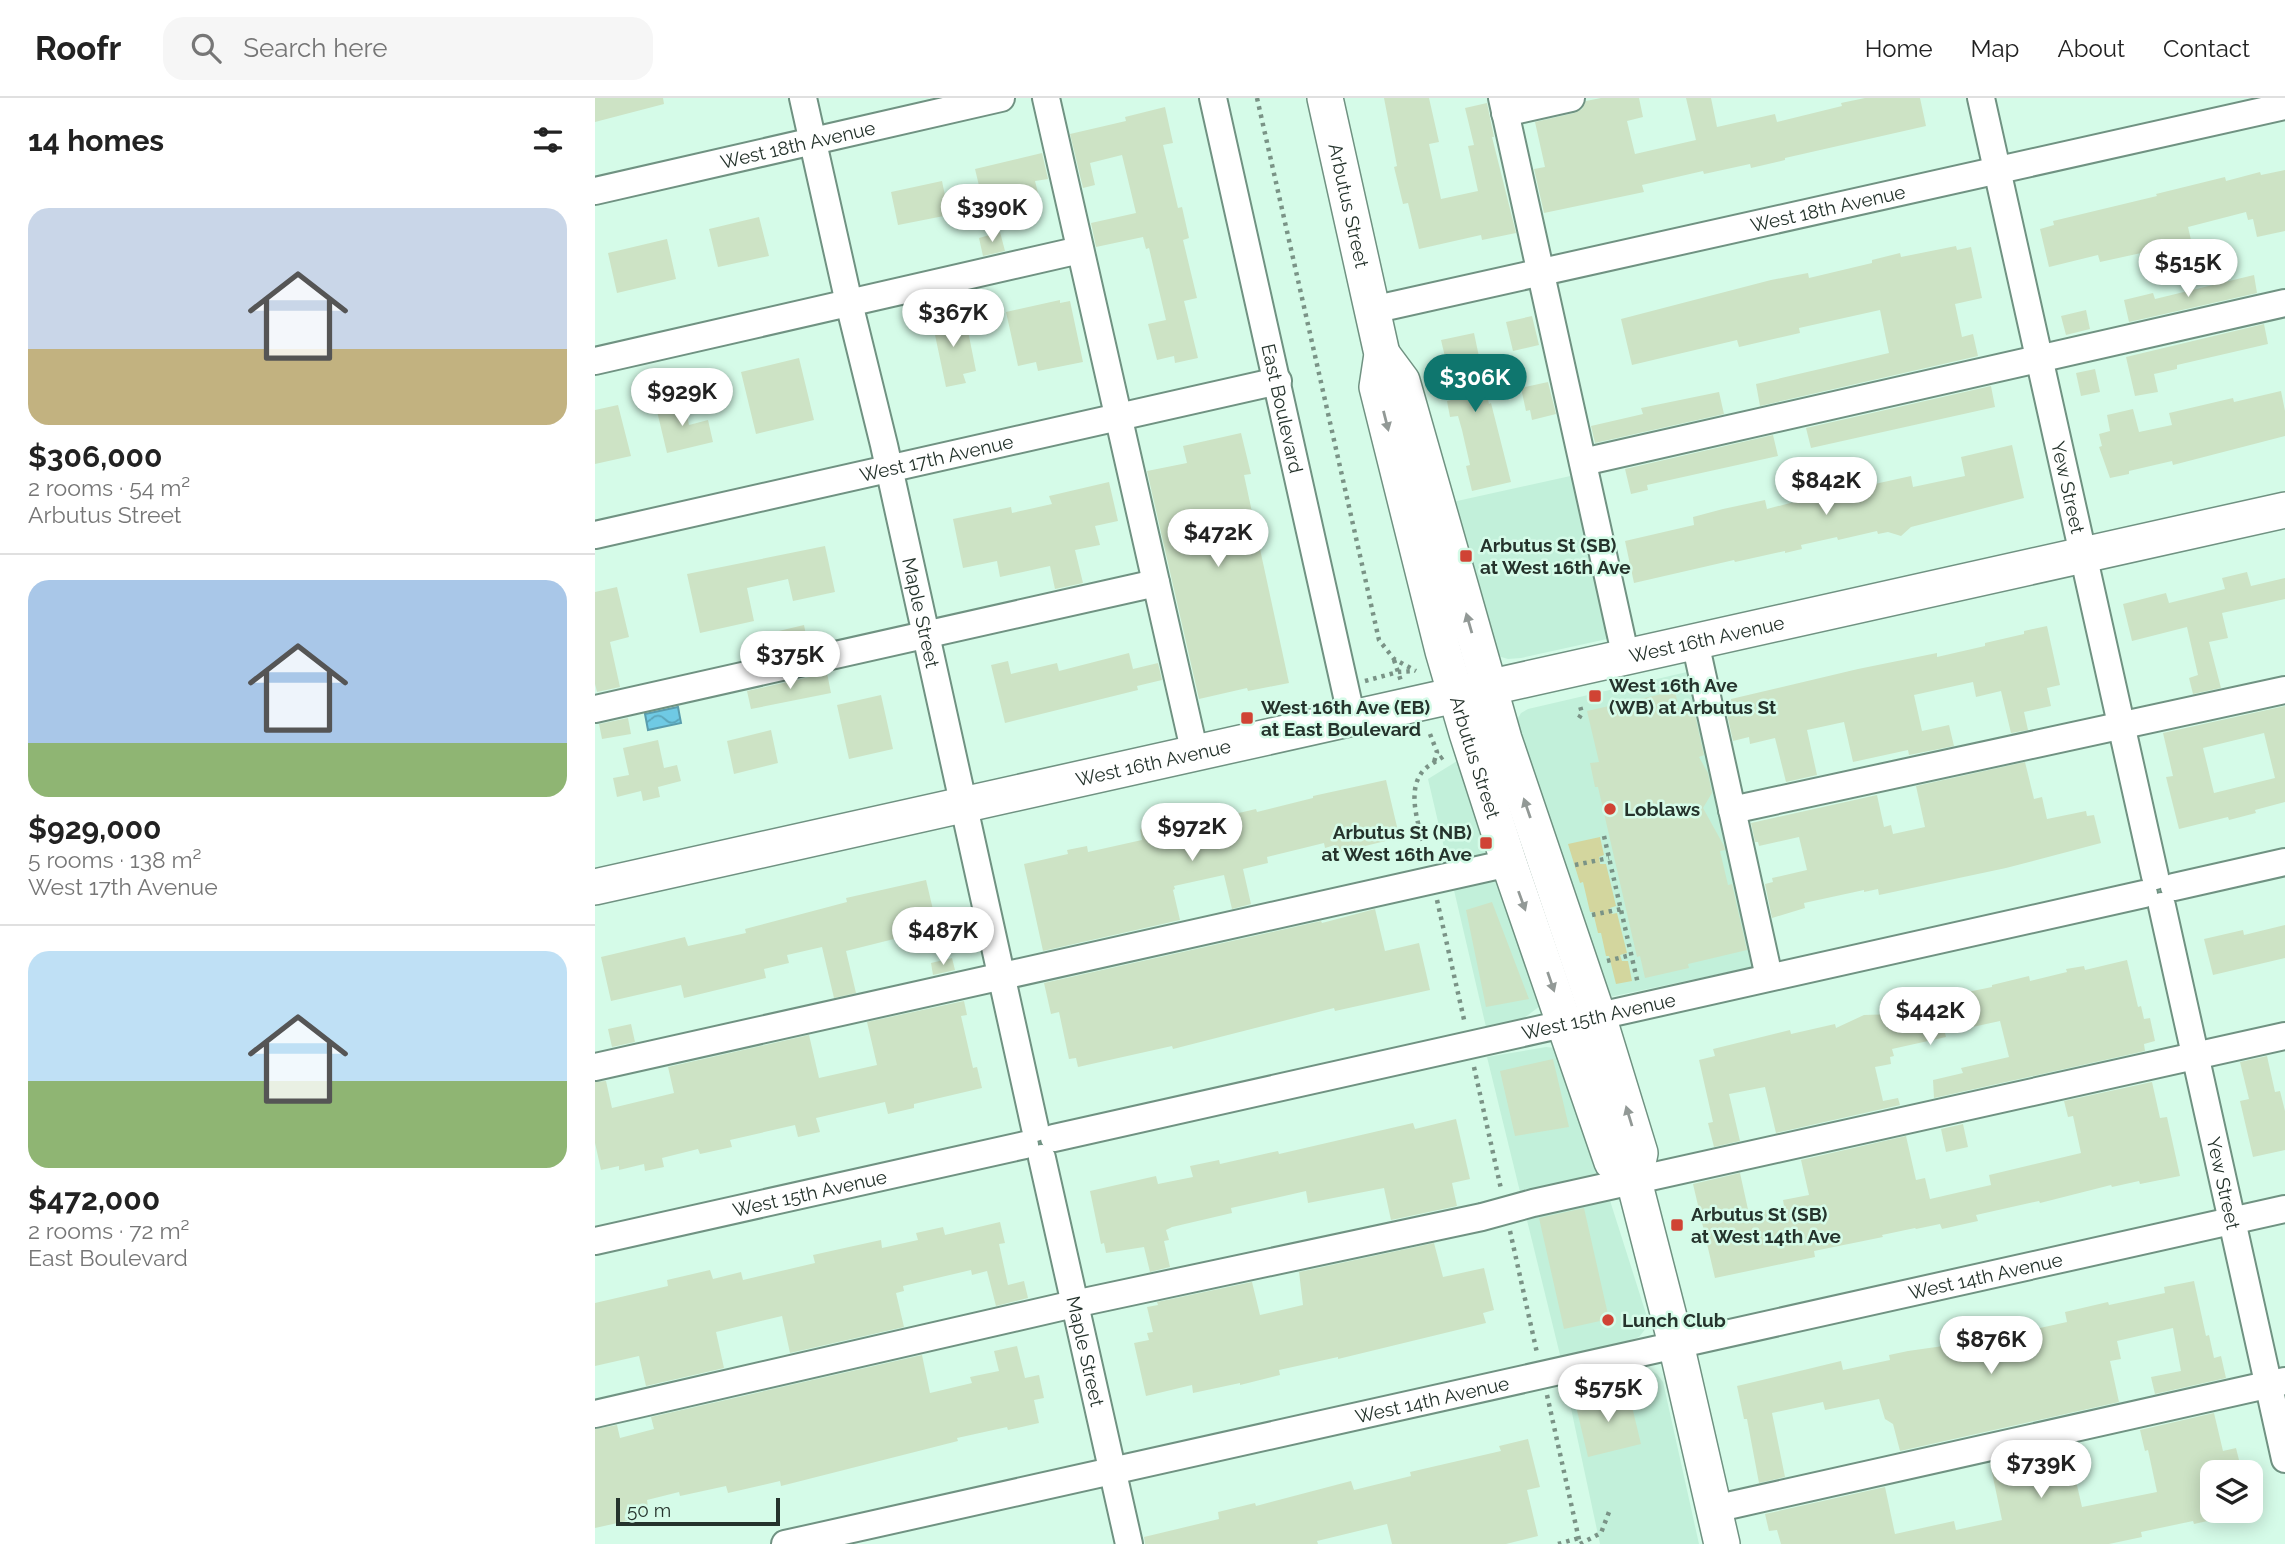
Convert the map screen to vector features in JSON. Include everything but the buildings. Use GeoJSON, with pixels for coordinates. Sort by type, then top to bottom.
{"type":"FeatureCollection","features":[{"type":"Feature","properties":{"kind":"main road","name":"Arbutus Street"},"geometry":{"type":"LineString","coordinates":[[1325,98],[1382,354],[1402,381],[1509,863],[1640,1153],[1634,1181],[1676,1344],[1722,1544]]}},
{"type":"Feature","properties":{"kind":"main road","name":"West 16th Avenue"},"geometry":{"type":"LineString","coordinates":[[595,887],[2285,510]]}},
{"type":"Feature","properties":{"kind":"main road","name":"Arbutus Street"},"geometry":{"type":"LineString","coordinates":[[1472,692],[1581,1019]]}},
{"type":"Feature","properties":{"kind":"street","name":"Maple Street"},"geometry":{"type":"LineString","coordinates":[[803,98],[1129,1544]]}},
{"type":"Feature","properties":{"kind":"street","name":"West 18th Avenue"},"geometry":{"type":"LineString","coordinates":[[595,191],[1001,98]]}},
{"type":"Feature","properties":{"kind":"street"},"geometry":{"type":"LineString","coordinates":[[1046,98],[1195,754]]}},
{"type":"Feature","properties":{"kind":"street","name":"East Boulevard"},"geometry":{"type":"LineString","coordinates":[[1213,98],[1352,719]]}},
{"type":"Feature","properties":{"kind":"street"},"geometry":{"type":"LineString","coordinates":[[1571,98],[1504,106],[1626,658]]}},
{"type":"Feature","properties":{"kind":"street","name":"Yew Street"},"geometry":{"type":"LineString","coordinates":[[1981,98],[2232,1220],[2277,1382],[2285,1459]]}},
{"type":"Feature","properties":{"kind":"street","name":"West 18th Avenue"},"geometry":{"type":"LineString","coordinates":[[1372,310],[2285,106]]}},
{"type":"Feature","properties":{"kind":"street"},"geometry":{"type":"LineString","coordinates":[[595,360],[1080,250]]}},
{"type":"Feature","properties":{"kind":"street"},"geometry":{"type":"LineString","coordinates":[[1583,461],[2285,303]]}},
{"type":"Feature","properties":{"kind":"street","name":"West 17th Avenue"},"geometry":{"type":"LineString","coordinates":[[595,535],[1278,381]]}},
{"type":"Feature","properties":{"kind":"street"},"geometry":{"type":"LineString","coordinates":[[595,709],[1156,583]]}},
{"type":"Feature","properties":{"kind":"street"},"geometry":{"type":"LineString","coordinates":[[1695,642],[1769,977]]}},
{"type":"Feature","properties":{"kind":"street"},"geometry":{"type":"LineString","coordinates":[[1732,810],[2285,690]]}},
{"type":"Feature","properties":{"kind":"street","name":"West 15th Avenue"},"geometry":{"type":"LineString","coordinates":[[595,1241],[2285,862]]}},
{"type":"Feature","properties":{"kind":"street"},"geometry":{"type":"LineString","coordinates":[[595,1067],[1509,863]]}},
{"type":"Feature","properties":{"kind":"street"},"geometry":{"type":"LineString","coordinates":[[595,1414],[1074,1304],[1482,1217],[1533,1203],[2285,1036]]}},
{"type":"Feature","properties":{"kind":"street","name":"West 14th Avenue"},"geometry":{"type":"LineString","coordinates":[[785,1544],[2285,1209]]}},
{"type":"Feature","properties":{"kind":"street"},"geometry":{"type":"LineString","coordinates":[[1714,1509],[2277,1382]]}},
{"type":"Feature","properties":{"kind":"path"},"geometry":{"type":"LineString","coordinates":[[1257,98],[1379,640],[1394,659],[1401,683]]}},
{"type":"Feature","properties":{"kind":"path"},"geometry":{"type":"LineString","coordinates":[[1358,683],[1398,672],[1416,671],[1394,659]]}},
{"type":"Feature","properties":{"kind":"path"},"geometry":{"type":"LineString","coordinates":[[1579,718],[1582,713],[1580,706]]}},
{"type":"Feature","properties":{"kind":"path"},"geometry":{"type":"LineString","coordinates":[[1430,734],[1437,752],[1433,763]]}},
{"type":"Feature","properties":{"kind":"path"},"geometry":{"type":"LineString","coordinates":[[1447,752],[1424,769],[1416,784],[1415,804],[1464,1018]]}},
{"type":"Feature","properties":{"kind":"path"},"geometry":{"type":"LineString","coordinates":[[1604,836],[1637,984]]}},
{"type":"Feature","properties":{"kind":"path"},"geometry":{"type":"LineString","coordinates":[[1570,866],[1609,858]]}},
{"type":"Feature","properties":{"kind":"path"},"geometry":{"type":"LineString","coordinates":[[1588,916],[1621,909]]}},
{"type":"Feature","properties":{"kind":"path"},"geometry":{"type":"LineString","coordinates":[[1603,962],[1631,955]]}},
{"type":"Feature","properties":{"kind":"path"},"geometry":{"type":"LineString","coordinates":[[1548,1399],[1579,1542]]}},
{"type":"Feature","properties":{"kind":"path"},"geometry":{"type":"LineString","coordinates":[[1558,1544],[1579,1542],[1601,1533],[1609,1512]]}},
{"type":"Feature","properties":{"kind":"shaded area"},"geometry":{"type":"Polygon","coordinates":[[[1575,475],[1609,626],[1607,639],[1521,658],[1508,659],[1498,656],[1448,503],[1575,475]]]}},
{"type":"Feature","properties":{"kind":"shaded area"},"geometry":{"type":"Polygon","coordinates":[[[1687,672],[1696,683],[1762,965],[1600,999],[1515,723],[1521,713],[1528,709],[1687,672]]]}},
{"type":"Feature","properties":{"kind":"shaded area"},"geometry":{"type":"Polygon","coordinates":[[[1462,758],[1540,1006],[1524,1018],[1486,1027],[1428,779],[1462,758]]]}},
{"type":"Feature","properties":{"kind":"shaded area"},"geometry":{"type":"Polygon","coordinates":[[[1600,837],[1604,855],[1599,857],[1600,864],[1606,864],[1616,906],[1610,908],[1612,914],[1617,913],[1627,953],[1620,955],[1622,961],[1628,961],[1632,981],[1616,984],[1609,956],[1606,956],[1601,933],[1598,933],[1593,912],[1590,912],[1583,882],[1580,883],[1568,844],[1600,837]]]}},
{"type":"Feature","properties":{"kind":"shaded area"},"geometry":{"type":"Polygon","coordinates":[[[1546,1047],[1556,1048],[1565,1059],[1648,1320],[1647,1327],[1639,1337],[1561,1359],[1487,1057],[1546,1047]]]}},
{"type":"Feature","properties":{"kind":"shaded area"},"geometry":{"type":"Polygon","coordinates":[[[1650,1370],[1663,1382],[1699,1544],[1600,1544],[1566,1385],[1650,1370]]]}},
{"type":"Feature","properties":{"kind":"water"},"geometry":{"type":"Polygon","coordinates":[[[678,707],[681,723],[648,730],[645,714],[678,707]]]}},
{"type":"Feature","properties":{"kind":"place","name":"Arbutus St (SB) at West 16th Ave"},"geometry":{"type":"Point","coordinates":[1466,556]}},
{"type":"Feature","properties":{"kind":"place","name":"West 16th Ave (WB) at Arbutus St"},"geometry":{"type":"Point","coordinates":[1595,696]}},
{"type":"Feature","properties":{"kind":"place","name":"West 16th Ave (EB) at East Boulevard"},"geometry":{"type":"Point","coordinates":[1247,718]}},
{"type":"Feature","properties":{"kind":"place","name":"Loblaws"},"geometry":{"type":"Point","coordinates":[1610,809]}},
{"type":"Feature","properties":{"kind":"place","name":"Arbutus St (NB) at West 16th Ave"},"geometry":{"type":"Point","coordinates":[1486,843]}},
{"type":"Feature","properties":{"kind":"place","name":"Arbutus St (SB) at West 14th Ave"},"geometry":{"type":"Point","coordinates":[1677,1225]}},
{"type":"Feature","properties":{"kind":"place","name":"Lunch Club"},"geometry":{"type":"Point","coordinates":[1608,1320]}}]}
